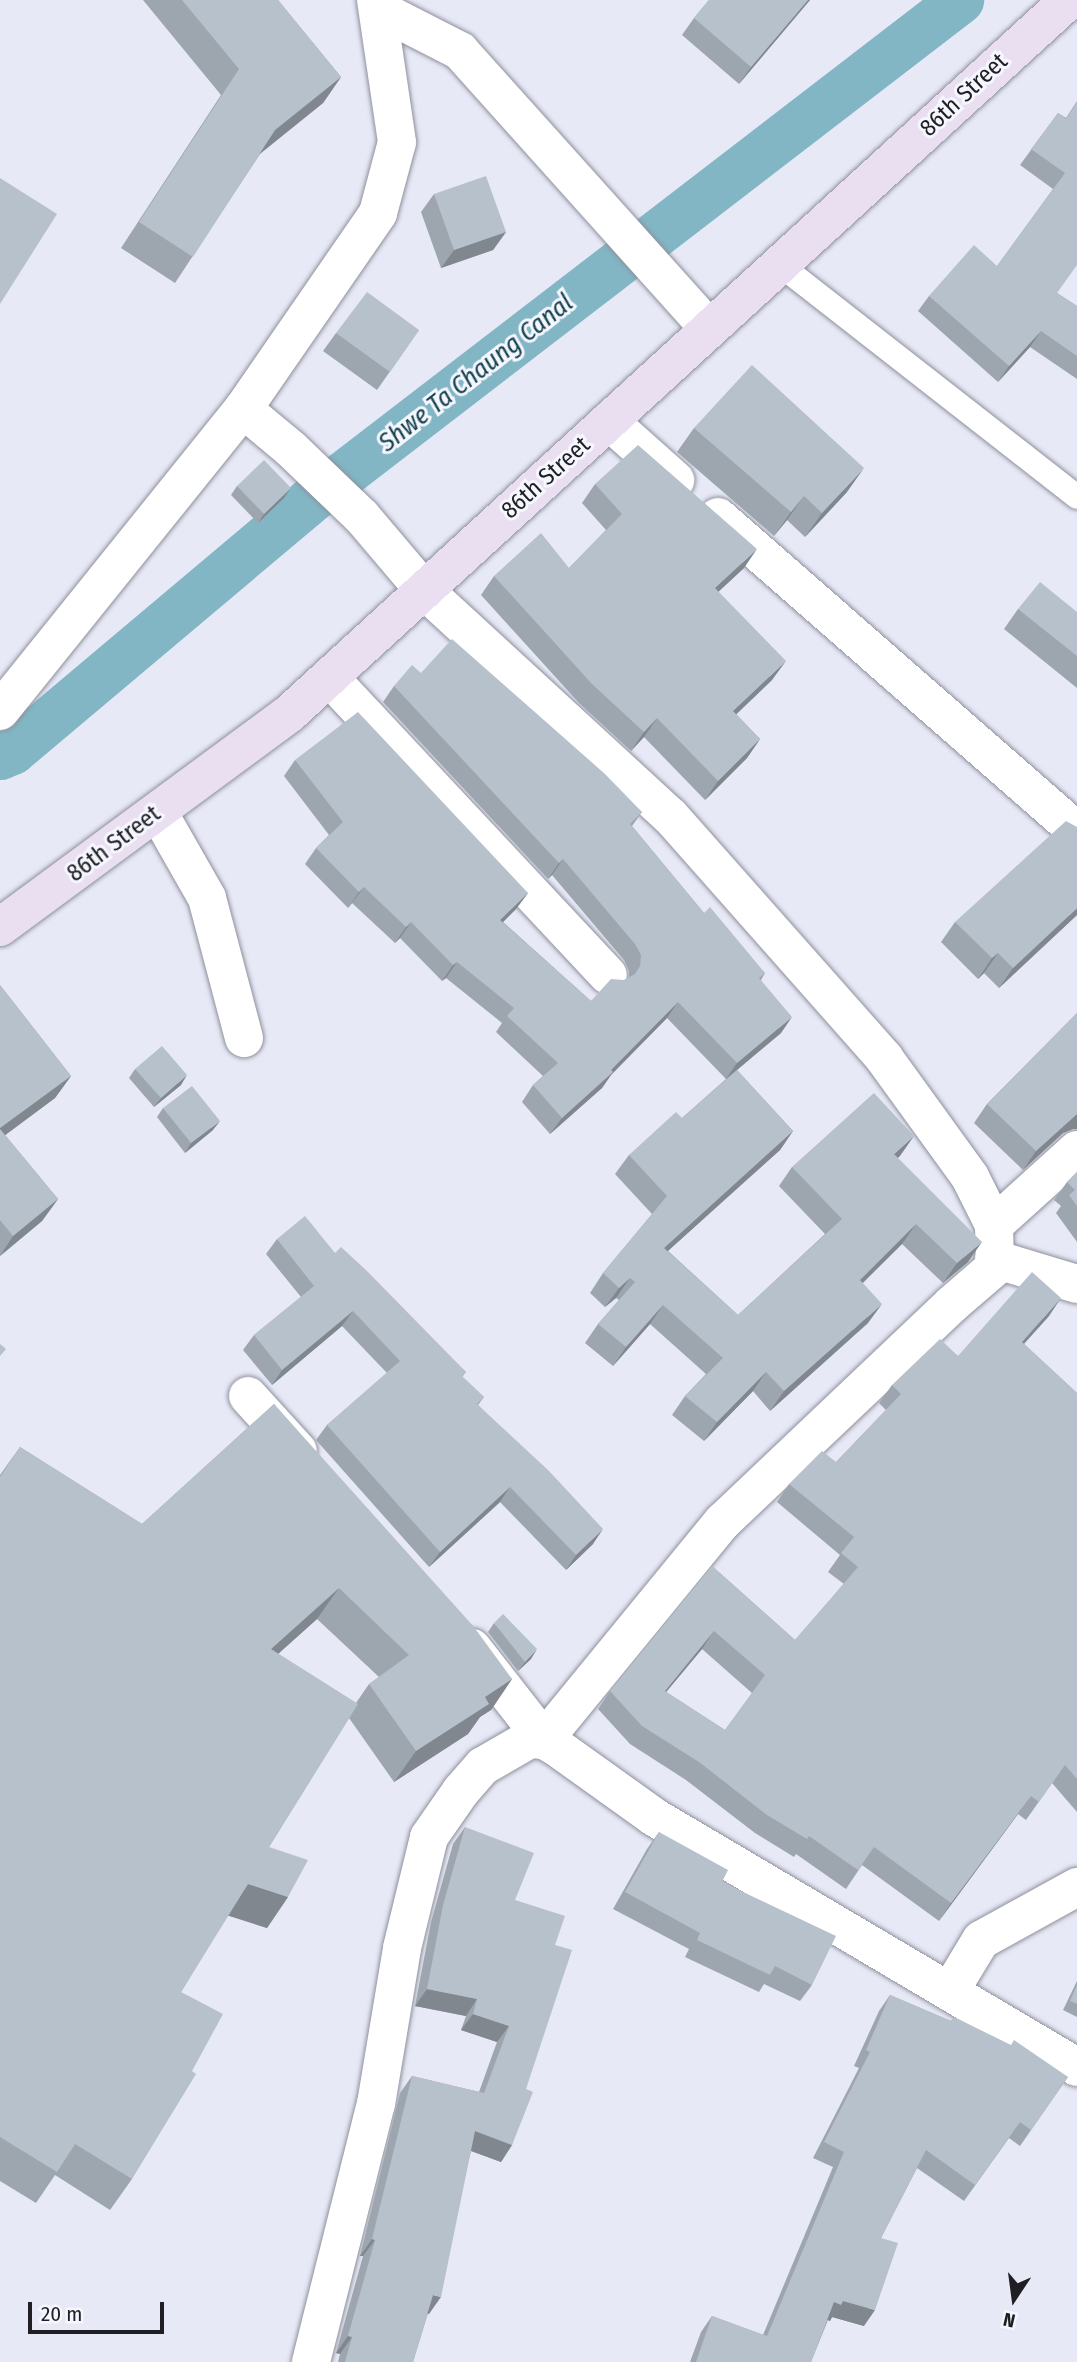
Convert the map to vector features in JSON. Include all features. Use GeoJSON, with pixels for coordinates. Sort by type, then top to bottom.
{"type":"FeatureCollection","features":[{"type":"Feature","properties":{"kind":"street","name":"86th Street"},"geometry":{"type":"LineString","coordinates":[[0,927],[290,712],[709,329],[1055,4]]}},
{"type":"Feature","properties":{"kind":"street"},"geometry":{"type":"LineString","coordinates":[[378,5],[460,51],[709,329]]}},
{"type":"Feature","properties":{"kind":"street"},"geometry":{"type":"LineString","coordinates":[[0,711],[243,409],[378,213],[397,142],[378,5]]}},
{"type":"Feature","properties":{"kind":"street"},"geometry":{"type":"LineString","coordinates":[[243,409],[291,449],[362,517],[424,590],[671,817],[884,1059],[970,1177],[994,1242],[995,1267],[951,1305],[723,1521],[544,1740]]}},
{"type":"Feature","properties":{"kind":"street"},"geometry":{"type":"LineString","coordinates":[[608,421],[1077,831]]}},
{"type":"Feature","properties":{"kind":"street"},"geometry":{"type":"LineString","coordinates":[[329,677],[608,975]]}},
{"type":"Feature","properties":{"kind":"street"},"geometry":{"type":"LineString","coordinates":[[158,812],[207,898],[244,1038]]}},
{"type":"Feature","properties":{"kind":"street"},"geometry":{"type":"LineString","coordinates":[[994,1242],[1077,1150]]}},
{"type":"Feature","properties":{"kind":"street"},"geometry":{"type":"LineString","coordinates":[[994,1242],[1077,1284]]}},
{"type":"Feature","properties":{"kind":"street"},"geometry":{"type":"LineString","coordinates":[[248,1396],[322,1477]]}},
{"type":"Feature","properties":{"kind":"street"},"geometry":{"type":"LineString","coordinates":[[452,1625],[544,1740],[654,1817],[1077,2067]]}},
{"type":"Feature","properties":{"kind":"street"},"geometry":{"type":"LineString","coordinates":[[311,2362],[376,2104],[401,1948],[429,1837],[461,1791],[483,1766],[530,1739],[544,1740]]}},
{"type":"Feature","properties":{"kind":"street"},"geometry":{"type":"LineString","coordinates":[[950,1991],[981,1940],[1077,1887]]}},
{"type":"Feature","properties":{"kind":"lane"},"geometry":{"type":"LineString","coordinates":[[779,264],[1077,497]]}},
{"type":"Feature","properties":{"kind":"building"},"geometry":{"type":"Polygon","coordinates":[[[182,0],[278,0],[341,77],[275,130],[193,257],[139,222],[239,69],[182,0]]]}},
{"type":"Feature","properties":{"kind":"building"},"geometry":{"type":"Polygon","coordinates":[[[709,0],[808,0],[751,67],[694,18],[709,0]]]}},
{"type":"Feature","properties":{"kind":"building"},"geometry":{"type":"Polygon","coordinates":[[[1077,102],[1077,265],[1057,293],[1077,306],[1077,356],[1041,331],[1009,366],[929,296],[974,245],[997,266],[1065,173],[1031,149],[1058,113],[1066,119],[1077,102]]]}},
{"type":"Feature","properties":{"kind":"building"},"geometry":{"type":"Polygon","coordinates":[[[486,176],[506,232],[454,250],[434,194],[486,176]]]}},
{"type":"Feature","properties":{"kind":"building"},"geometry":{"type":"Polygon","coordinates":[[[0,178],[57,214],[0,304],[0,178]]]}},
{"type":"Feature","properties":{"kind":"building"},"geometry":{"type":"Polygon","coordinates":[[[367,292],[419,330],[390,372],[336,333],[367,292]]]}},
{"type":"Feature","properties":{"kind":"building"},"geometry":{"type":"Polygon","coordinates":[[[752,365],[864,468],[822,513],[804,496],[791,512],[694,428],[752,365]]]}},
{"type":"Feature","properties":{"kind":"building"},"geometry":{"type":"Polygon","coordinates":[[[638,445],[757,549],[715,588],[786,661],[733,711],[760,739],[718,781],[657,718],[644,732],[592,684],[494,576],[541,533],[569,568],[622,514],[595,484],[638,445]]]}},
{"type":"Feature","properties":{"kind":"building"},"geometry":{"type":"Polygon","coordinates":[[[264,460],[291,488],[264,514],[237,486],[264,460]]]}},
{"type":"Feature","properties":{"kind":"building"},"geometry":{"type":"Polygon","coordinates":[[[1040,582],[1077,612],[1077,656],[1018,609],[1040,582]]]}},
{"type":"Feature","properties":{"kind":"building"},"geometry":{"type":"Polygon","coordinates":[[[452,639],[605,774],[642,812],[630,824],[704,913],[710,907],[765,973],[759,978],[792,1017],[737,1063],[678,1002],[611,1070],[613,1072],[562,1118],[533,1085],[558,1063],[507,1016],[514,1008],[457,962],[453,965],[411,922],[406,927],[364,887],[359,892],[316,848],[343,822],[295,760],[358,712],[528,893],[500,920],[591,1001],[611,979],[624,980],[635,974],[640,966],[641,955],[635,944],[563,859],[559,863],[394,686],[412,665],[421,673],[452,639]]]}},
{"type":"Feature","properties":{"kind":"building"},"geometry":{"type":"Polygon","coordinates":[[[1066,821],[1077,827],[1077,908],[1013,968],[998,953],[992,958],[955,922],[1066,821]]]}},
{"type":"Feature","properties":{"kind":"building"},"geometry":{"type":"Polygon","coordinates":[[[0,985],[71,1076],[0,1128],[0,985]]]}},
{"type":"Feature","properties":{"kind":"building"},"geometry":{"type":"Polygon","coordinates":[[[1077,1013],[1077,1114],[1036,1151],[987,1104],[1077,1013]]]}},
{"type":"Feature","properties":{"kind":"building"},"geometry":{"type":"Polygon","coordinates":[[[162,1046],[187,1075],[161,1098],[135,1069],[162,1046]]]}},
{"type":"Feature","properties":{"kind":"building"},"geometry":{"type":"Polygon","coordinates":[[[737,1070],[793,1131],[664,1248],[738,1315],[842,1219],[792,1167],[874,1093],[914,1136],[894,1154],[982,1242],[957,1263],[916,1224],[860,1280],[882,1304],[784,1391],[766,1372],[717,1422],[685,1396],[723,1358],[663,1305],[626,1347],[598,1324],[635,1282],[630,1278],[619,1288],[603,1273],[667,1196],[629,1155],[676,1112],[682,1118],[737,1070]]]}},
{"type":"Feature","properties":{"kind":"building"},"geometry":{"type":"Polygon","coordinates":[[[192,1086],[220,1121],[191,1143],[163,1108],[192,1086]]]}},
{"type":"Feature","properties":{"kind":"building"},"geometry":{"type":"Polygon","coordinates":[[[0,1129],[58,1199],[13,1236],[0,1220],[0,1129]]]}},
{"type":"Feature","properties":{"kind":"building"},"geometry":{"type":"Polygon","coordinates":[[[1077,1172],[1077,1206],[1069,1195],[1075,1190],[1067,1182],[1077,1172]]]}},
{"type":"Feature","properties":{"kind":"building"},"geometry":{"type":"Polygon","coordinates":[[[305,1216],[335,1253],[341,1247],[466,1372],[462,1376],[484,1397],[477,1404],[549,1471],[603,1529],[576,1555],[510,1487],[440,1552],[327,1425],[400,1361],[353,1311],[282,1370],[254,1335],[314,1286],[277,1239],[305,1216]]]}},
{"type":"Feature","properties":{"kind":"building"},"geometry":{"type":"Polygon","coordinates":[[[1032,1272],[1061,1298],[1022,1342],[1077,1393],[1077,1779],[1065,1765],[1039,1802],[1031,1796],[951,1903],[874,1847],[858,1870],[809,1836],[807,1839],[767,1815],[699,1762],[642,1726],[610,1691],[712,1566],[795,1640],[858,1567],[841,1553],[854,1537],[789,1484],[822,1451],[836,1462],[901,1394],[892,1385],[940,1339],[958,1356],[1032,1272]],[[714,1631],[665,1691],[725,1730],[765,1675],[714,1631]]]}},
{"type":"Feature","properties":{"kind":"building"},"geometry":{"type":"Polygon","coordinates":[[[0,1344],[6,1349],[0,1356],[0,1344]]]}},
{"type":"Feature","properties":{"kind":"building"},"geometry":{"type":"Polygon","coordinates":[[[274,1404],[474,1627],[512,1679],[485,1697],[489,1704],[416,1751],[369,1684],[409,1655],[339,1588],[271,1649],[358,1704],[269,1847],[308,1860],[288,1897],[248,1884],[181,1992],[223,2014],[192,2071],[196,2074],[132,2179],[75,2144],[57,2172],[0,2137],[0,1477],[20,1447],[142,1524],[274,1404]]]}},
{"type":"Feature","properties":{"kind":"building"},"geometry":{"type":"Polygon","coordinates":[[[503,1614],[537,1649],[525,1662],[494,1623],[503,1614]]]}},
{"type":"Feature","properties":{"kind":"building"},"geometry":{"type":"Polygon","coordinates":[[[465,1827],[534,1853],[515,1900],[565,1916],[555,1945],[572,1950],[526,2089],[533,2092],[512,2145],[475,2131],[441,2297],[433,2295],[413,2362],[345,2362],[352,2337],[348,2336],[375,2240],[372,2239],[412,2076],[484,2093],[509,2026],[473,2014],[477,1999],[427,1989],[443,1905],[465,1827]]]}},
{"type":"Feature","properties":{"kind":"building"},"geometry":{"type":"Polygon","coordinates":[[[659,1832],[728,1870],[722,1882],[836,1936],[812,1985],[775,1966],[770,1975],[697,1940],[700,1933],[625,1892],[659,1832]]]}},
{"type":"Feature","properties":{"kind":"building"},"geometry":{"type":"Polygon","coordinates":[[[1077,1985],[1077,2004],[1070,2001],[1077,1985]]]}},
{"type":"Feature","properties":{"kind":"building"},"geometry":{"type":"Polygon","coordinates":[[[890,1995],[951,2021],[954,2017],[1011,2045],[1014,2040],[1068,2077],[1031,2130],[1020,2122],[975,2185],[926,2150],[881,2238],[898,2243],[875,2310],[843,2301],[841,2305],[834,2302],[811,2362],[696,2362],[712,2316],[767,2336],[844,2152],[824,2142],[870,2052],[866,2050],[890,1995]]]}},
{"type":"Feature","properties":{"kind":"waterway","name":"Shwe Ta Chaung Canal"},"geometry":{"type":"LineString","coordinates":[[0,756],[12,751],[315,496],[960,0]]}}]}
